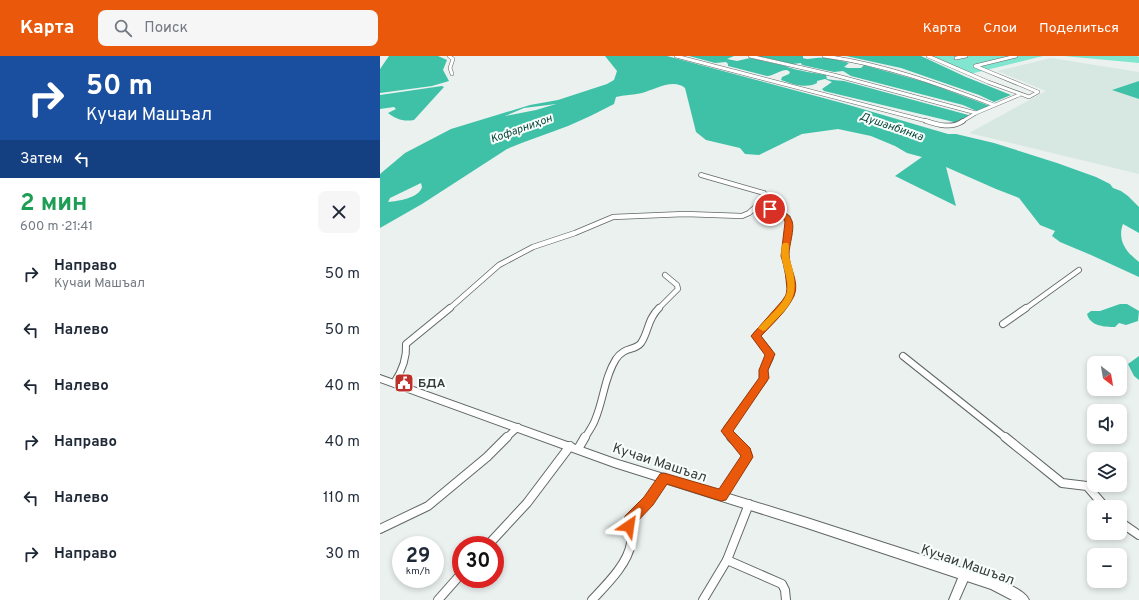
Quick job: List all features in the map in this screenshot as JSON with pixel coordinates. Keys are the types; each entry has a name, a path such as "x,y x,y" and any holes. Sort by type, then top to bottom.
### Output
{"main road":[{"name":"Кучаи Машъал","path":"380,378 574,447 614,463 749,504 993,584 1023,600"}],"street":[{"path":"449,56 454,59 450,68 452,74"},
{"path":"676,56 943,126 959,124 976,113 1019,95"},
{"path":"750,56 834,75 976,113"},
{"path":"824,56 848,59 898,71 994,105"},
{"path":"928,56 1019,95 1028,97 1038,93 975,66 1016,56"},
{"path":"956,58 966,56"},
{"path":"394,383 405,363 407,352 406,344 462,299 499,264 526,250 575,233 613,217 685,214 742,216 758,206 766,197 764,194 701,175"},
{"path":"721,496 747,457 746,451 727,433 727,429 764,378 764,370 770,357 768,351 756,336 786,303 791,289 789,269 785,256 788,218 781,213 758,206"},
{"path":"1003,324 1079,270"},
{"path":"496,536 527,503 595,421 606,379 616,359 622,351 638,346 642,341 649,321 656,311 678,289 677,285 665,275"},
{"path":"903,356 961,401 1056,480 1062,483 1087,486 1099,500"},
{"path":"380,529 428,506 518,428"},
{"path":"592,600 611,580 630,549 630,520 648,501 664,478"},
{"path":"704,600 727,560 749,504"},
{"path":"1127,527 1139,535"},
{"path":"727,560 782,584 785,590 786,600"},
{"path":"954,600 965,576"},
{"path":"438,600 452,584"}],"shaded area":[{"path":"933,56 1043,56 970,74"},
{"path":"1064,56 1137,56 1139,57 1139,63"},
{"path":"1051,58 1139,72 1139,174 969,133 1046,91 997,71"}],"water":[{"path":"389,56 438,56 447,60 443,70 449,81 432,86 380,93 380,69"},
{"path":"605,56 667,56 842,103 948,134 956,134 994,143 1096,177 1110,184 1113,188 1121,191 1139,207 1139,233 1123,224 1121,235 1127,250 1139,262 1139,277 1060,242 1052,236 1055,231 1040,225 1019,198 946,167 956,206 895,176 922,157 907,153 895,146 871,136 838,129 802,134 759,155 745,154 740,148 706,140 696,132 685,88 675,84 669,84 642,93 616,97 614,104 568,126 507,149 422,204 380,228 380,174 405,153 451,129 530,105 558,100 607,84 614,80 617,71","holes":["556,104 536,110 505,116 524,108","421,183 422,187 417,194 403,200 388,202 390,198"]},
{"path":"689,56 734,56 727,59 737,61 750,58 798,70 826,75 827,79 844,81 972,116 964,118 958,123 824,91 822,89 832,82 825,79 817,81 817,83 813,85 804,86 781,80 782,77 789,74 790,72 787,70 767,76 728,66 726,62 715,63"},
{"path":"757,56 803,56 803,58 807,59 828,58 849,63 844,67 848,68 861,68 864,65 928,83 990,106 979,112 963,105 851,76 843,71 834,72 802,65 801,63 793,64"},
{"path":"846,56 921,56 966,77 1011,95 994,102 979,95 901,68"},
{"path":"1139,81 1139,99 1112,90"},
{"path":"442,86 444,87 414,120 400,120 388,113 396,109 394,107 380,109 380,95"},
{"path":"1120,304 1127,304 1139,311 1138,321 1126,325 1119,323 1115,327 1106,327 1091,321 1087,314 1091,311 1100,311"},
{"path":"1139,356 1139,380 1134,376 1128,364"}],"slow traffic":[{"path":"763,328 789,299 791,289 789,269 785,256 785,245"}],"place":[{"name":"БДА","path":"404,383"}],"route":[{"path":"629,526 630,520 648,501 664,478 721,496 747,457 746,451 726,431 765,376 764,368 770,354 756,336 789,299 791,289 789,269 785,256 785,244 789,222 788,218 781,213 770,209"}],"water label":[{"name":"Душанбинка","path":"892,126"},
{"name":"Кофарниҳон","path":"521,128"}]}
